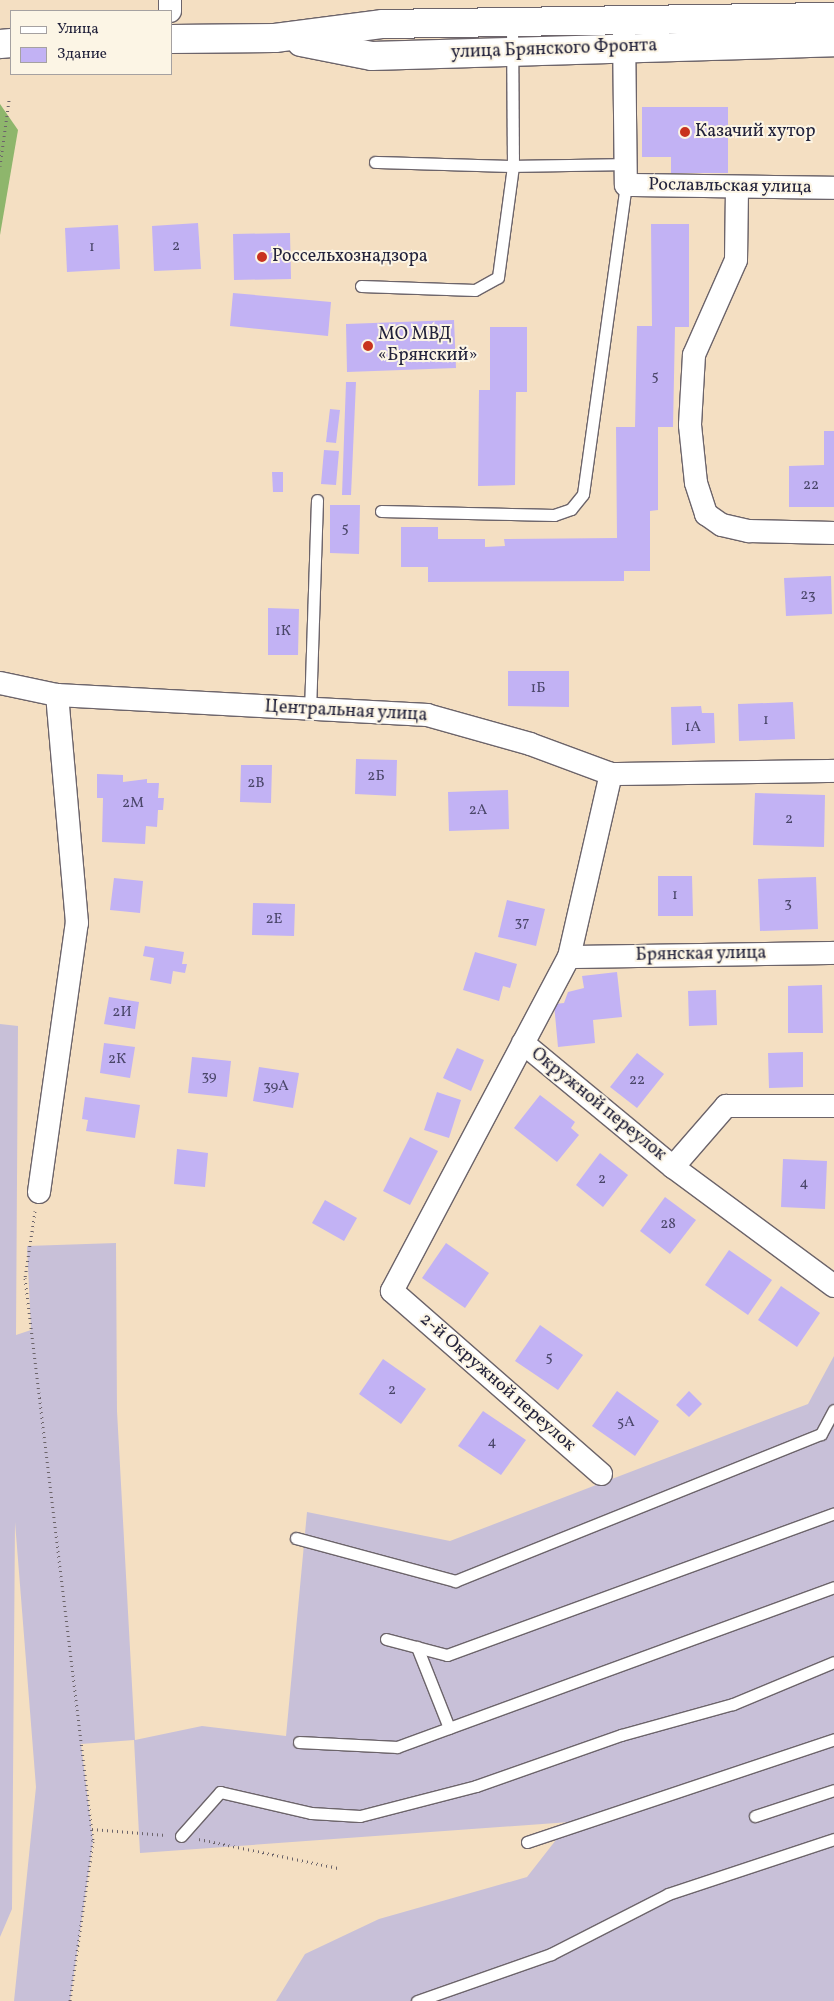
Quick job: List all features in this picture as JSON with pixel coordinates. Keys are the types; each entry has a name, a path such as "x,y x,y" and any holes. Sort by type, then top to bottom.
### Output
{"main road":[{"name":"улица Брянского Фронта","path":"172,39 275,38 383,24 834,17"},
{"name":"улица Брянского Фронта","path":"275,38 372,56 834,42"}],"street":[{"path":"623,20 626,175"},
{"name":"Рославльская улица","path":"626,175 737,189 834,188"},
{"path":"737,189 736,260 694,355 690,426 696,483 706,514 722,525 749,531 834,533"},
{"name":"Центральная улица","path":"0,683 58,694 440,718 530,744 611,774 834,771"},
{"path":"39,1192 77,923 58,694"},
{"path":"523,1043 569,957 611,774"},
{"name":"Брянская улица","path":"569,957 834,953"},
{"name":"Окружной переулок","path":"523,1043 673,1167 834,1286"},
{"name":"2-й Окружной переулок","path":"523,1043 392,1291 601,1474"},
{"path":"673,1167 726,1106 834,1106"}],"lane":[{"path":"361,286 475,290 498,277 513,166 512,22"},
{"path":"376,162 513,166 626,175 583,494 571,509 554,515 381,511"},
{"path":"310,710 318,500"},
{"path":"296,1538 456,1581 821,1434 834,1410"},
{"path":"386,1639 447,1655 834,1513"},
{"path":"299,1742 397,1747 834,1587"},
{"path":"416,1647 449,1728"},
{"path":"181,1836 220,1792 311,1813 360,1816 476,1786 620,1735 734,1704 834,1662"},
{"path":"527,1842 834,1739"},
{"path":"755,1816 834,1790"},
{"path":"417,2001 551,1954 668,1894 834,1839"}],"path":[{"path":"0,166 9,100"},
{"path":"0,141 4,139"},
{"path":"39,1192 27,1246 25,1278 93,1841 70,2001"},
{"path":"92,1830 181,1836 338,1868"}],"shaded area":[{"path":"0,1024 18,1026 16,1335 31,1330 27,1246 116,1243 117,1411 135,1740 202,1726 286,1736 307,1512 450,1541 808,1404 834,1356 834,2001 276,2001 305,1954 379,1919 527,1877 570,1822 140,1853 134,1740 81,1744 93,1841 70,2001 14,2001 36,1787 15,1522 12,1909 0,1937"}],"green space":[{"path":"0,104 18,130 0,235"}],"building":[{"name":"Казачий хутор","path":"642,107 728,107 728,173 671,173 671,157 642,157"},
{"path":"198,223 201,269 154,271 152,226"},
{"path":"651,224 689,224 689,327 675,327 673,427 658,427 658,510 650,511 650,571 624,571 624,581 428,582 428,567 401,567 401,527 438,527 438,539 485,539 485,547 505,546 504,539 617,538 616,427 635,427 637,326 652,326"},
{"path":"118,225 120,269 67,272 65,228"},
{"name":"Россельхознадзора","path":"290,233 291,279 234,280 233,234"},
{"path":"233,293 331,302 328,336 230,326"},
{"path":"454,320 456,368 347,372 346,324"},
{"path":"490,327 527,327 527,392 516,392 515,485 478,486 479,390 490,390"},
{"path":"346,382 356,382 351,495 342,495"},
{"path":"330,409 340,410 336,443 326,442"},
{"path":"824,431 834,431 834,507 789,507 789,466 824,465"},
{"path":"324,450 339,451 336,485 321,484"},
{"path":"272,472 283,472 283,492 273,492"},
{"path":"330,505 360,505 359,554 330,553"},
{"path":"831,576 832,614 786,616 784,578"},
{"path":"268,608 299,609 298,655 268,655"},
{"path":"508,671 569,671 569,707 508,706"},
{"path":"793,702 795,739 739,741 738,704"},
{"path":"701,706 702,713 714,713 715,743 672,745 671,707"},
{"path":"356,759 397,760 396,796 355,794"},
{"path":"241,765 272,765 271,803 240,802"},
{"path":"97,774 123,775 123,782 147,779 147,783 159,783 158,798 164,798 163,810 158,810 157,827 146,826 145,844 102,842 103,798 97,798"},
{"path":"508,790 509,829 449,831 448,792"},
{"path":"755,793 825,795 824,847 753,845"},
{"path":"658,876 692,876 693,916 658,916"},
{"path":"816,877 818,929 760,931 758,879"},
{"path":"114,878 143,881 140,913 110,910"},
{"path":"507,900 545,909 536,946 498,937"},
{"path":"253,903 295,904 294,936 252,935"},
{"path":"145,946 184,952 182,964 187,964 185,973 173,971 171,984 150,980 154,958 143,956"},
{"path":"475,952 517,964 510,988 503,986 499,1001 463,990"},
{"path":"617,972 622,1017 593,1020 595,1043 558,1047 554,1004 564,1003 568,992 584,988 582,976"},
{"path":"822,985 823,1033 788,1033 788,986"},
{"path":"716,990 717,1025 689,1026 688,991"},
{"path":"109,997 139,1002 135,1029 104,1024"},
{"path":"104,1043 135,1047 130,1078 100,1073"},
{"path":"457,1048 484,1060 471,1091 443,1078"},
{"path":"803,1052 803,1087 769,1088 768,1053"},
{"path":"637,1053 664,1074 637,1108 610,1087"},
{"path":"192,1057 231,1061 227,1097 188,1093"},
{"path":"259,1067 299,1073 293,1108 253,1101"},
{"path":"437,1092 461,1100 449,1138 424,1130"},
{"path":"540,1095 575,1122 571,1128 579,1135 557,1162 514,1128"},
{"path":"85,1097 140,1105 135,1138 86,1131 88,1120 82,1119"},
{"path":"410,1137 438,1151 410,1205 383,1191"},
{"path":"177,1149 208,1153 205,1187 174,1184"},
{"path":"600,1153 628,1175 603,1207 576,1185"},
{"path":"783,1159 827,1161 825,1209 781,1207"},
{"path":"665,1197 696,1220 670,1254 640,1231"},
{"path":"325,1200 357,1218 344,1241 312,1223"},
{"path":"446,1243 489,1273 465,1308 422,1278"},
{"path":"729,1250 772,1280 748,1315 705,1285"},
{"path":"781,1286 820,1313 797,1347 758,1320"},
{"path":"540,1325 583,1355 558,1390 515,1361"},
{"path":"383,1359 426,1389 401,1424 359,1394"},
{"path":"617,1391 659,1421 635,1456 592,1426"},
{"path":"689,1391 702,1404 689,1417 676,1405"},
{"path":"483,1411 526,1440 501,1475 458,1446"}],"place":[{"name":"Казачий хутор","path":"685,132"},
{"name":"Россельхознадзора","path":"262,257"},
{"name":"МО МВД «Брянский»","path":"368,346"}]}
